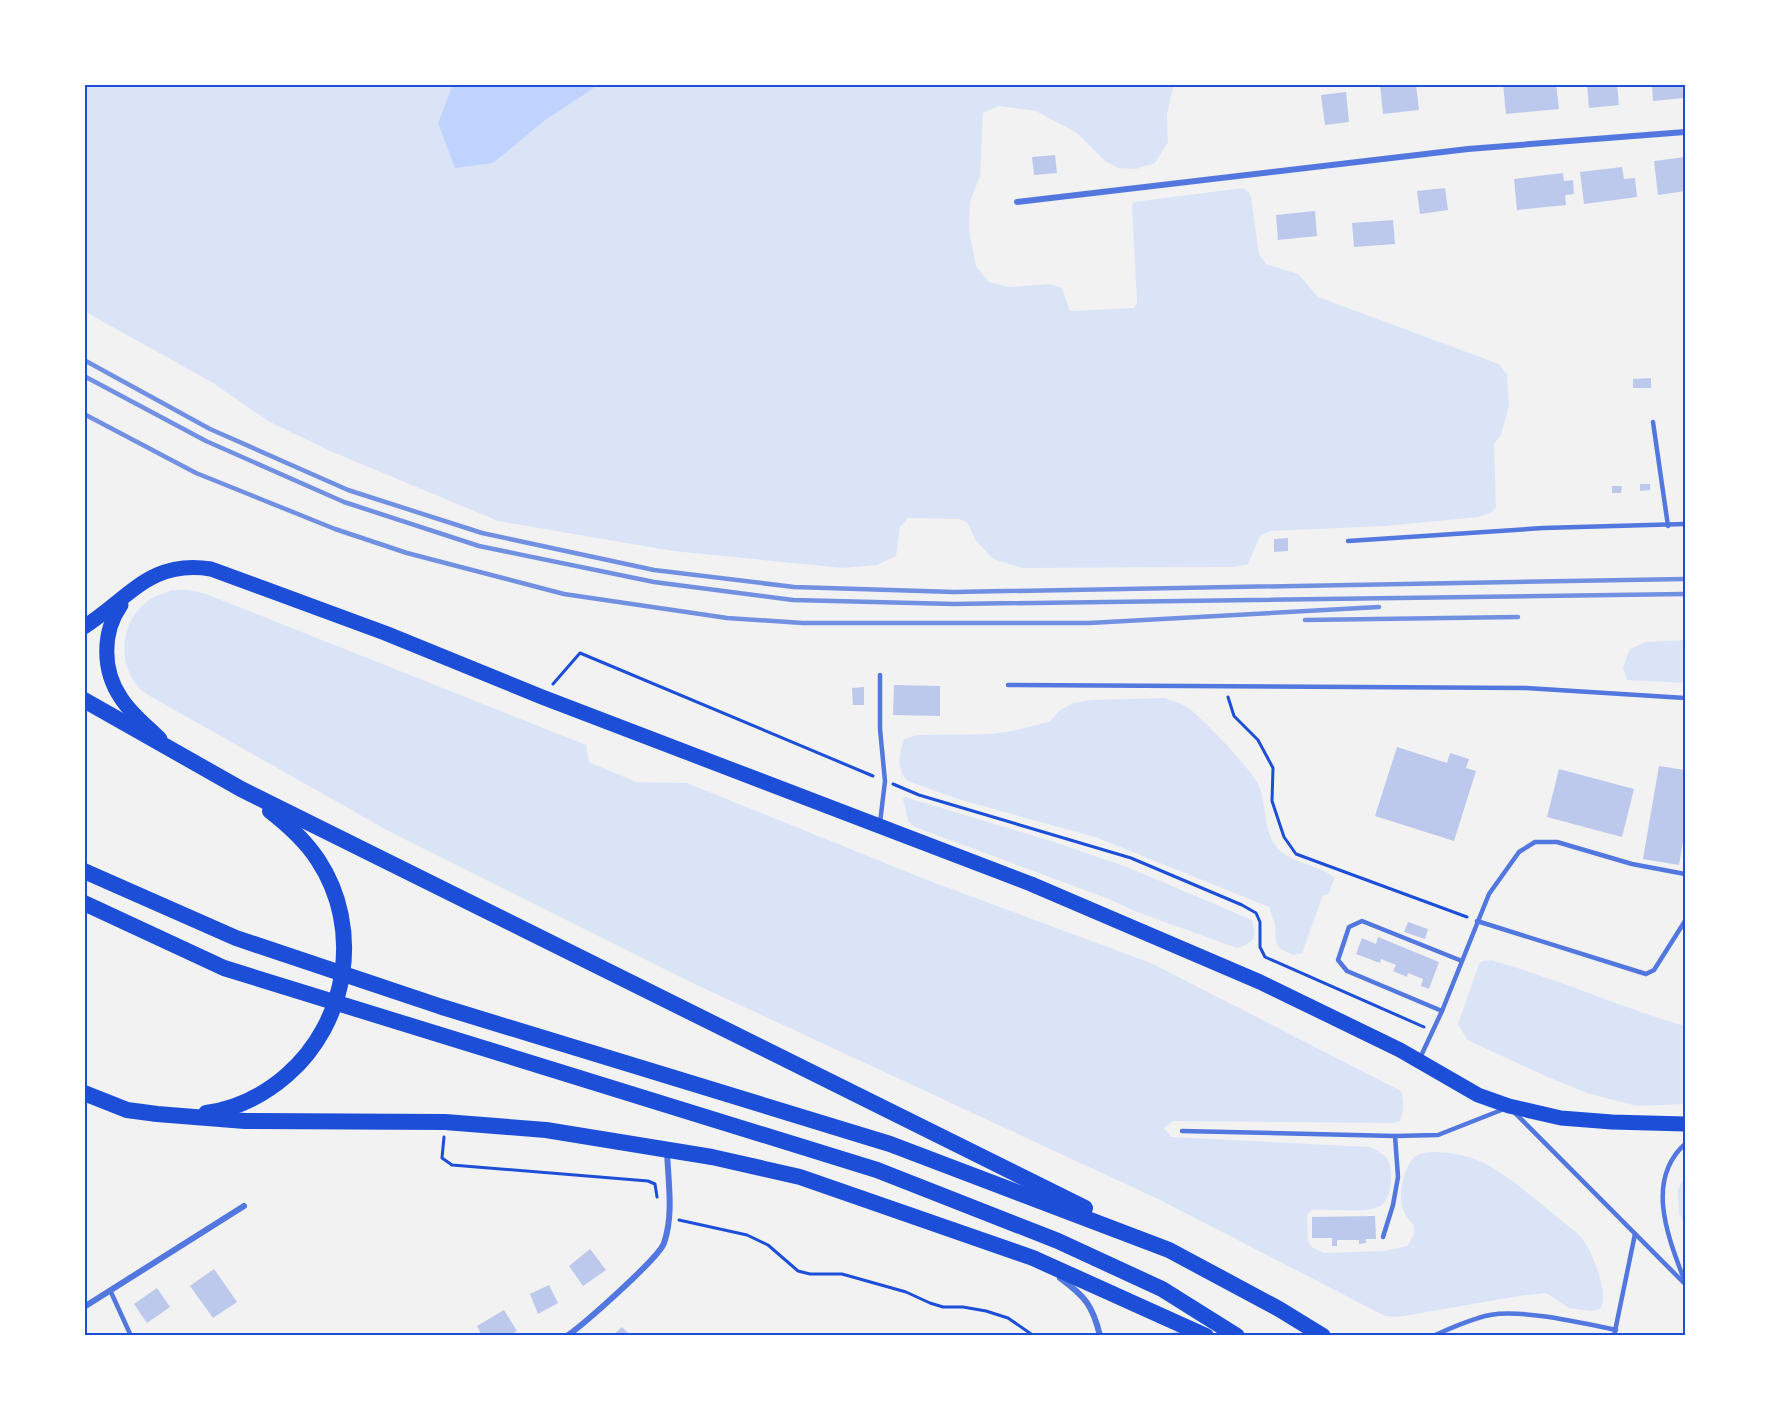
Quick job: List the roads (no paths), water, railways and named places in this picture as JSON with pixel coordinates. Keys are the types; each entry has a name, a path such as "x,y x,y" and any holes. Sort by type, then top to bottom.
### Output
{"highway":[{"path":"84,700 241,789 1169,1250 1279,1309 1323,1336"},
{"path":"157,1114 216,1111 256,1097 278,1083 298,1066 314,1046 328,1023 338,997 344,969 344,941 340,912 332,885 318,860 301,837 241,789"},
{"path":"84,871 236,938 442,1007 890,1144 1169,1250"},
{"path":"84,903 224,968 877,1170 1058,1241 1162,1289 1237,1336"},
{"path":"84,1093 127,1110 157,1114 245,1121 445,1122 546,1130 712,1157 800,1177 1034,1258 1204,1335"}],"main road":[{"path":"84,627 127,597 147,579 159,573 184,567 211,569 385,633 542,697 1031,884 1249,977 1400,1050 1478,1095 1509,1106 1561,1118 1685,1124"},
{"path":"127,597 119,608 109,633 107,659 109,672 120,697 128,708 171,749"}],"street":[{"path":"1017,202 1468,149 1685,132"},
{"path":"567,1336 643,1269 663,1245 669,1217 667,1150"},
{"path":"84,1307 244,1206"},
{"path":"1034,1258 1088,1301 1100,1336"},
{"path":"1168,1336 1204,1335"}],"lane":[{"path":"1653,422 1668,526"},
{"path":"1347,541 1543,528 1685,524"},
{"path":"879,826 885,781 880,729 880,675"},
{"path":"1008,685 1526,688 1685,698"},
{"path":"1418,1061 1442,1011 1489,894 1519,852 1535,842 1557,842 1632,864 1685,874"},
{"path":"1442,1011 1347,971 1338,960 1349,927 1362,921 1462,961"},
{"path":"1477,921 1646,974 1654,970 1685,921"},
{"path":"1182,1131 1438,1135 1509,1106 1685,1283"},
{"path":"1383,1237 1393,1205 1398,1177 1395,1136"},
{"path":"1685,1144 1676,1152 1665,1173 1662,1192 1664,1218 1685,1283"},
{"path":"1433,1336 1459,1324 1491,1315 1550,1318 1615,1333 1635,1234"},
{"path":"110,1290 130,1336"}],"water":[{"path":"453,84 600,84 544,121 493,163 455,168 438,123"}],"railway":[{"path":"84,360 210,429 348,490 482,533 654,570 794,587 954,592 1685,579"},
{"path":"84,376 206,441 344,502 479,546 654,582 793,600 954,604 1685,594"},
{"path":"84,414 196,473 335,529 407,553 564,594 727,618 803,623 1089,623 1379,607"},
{"path":"1305,620 1518,617"}]}
